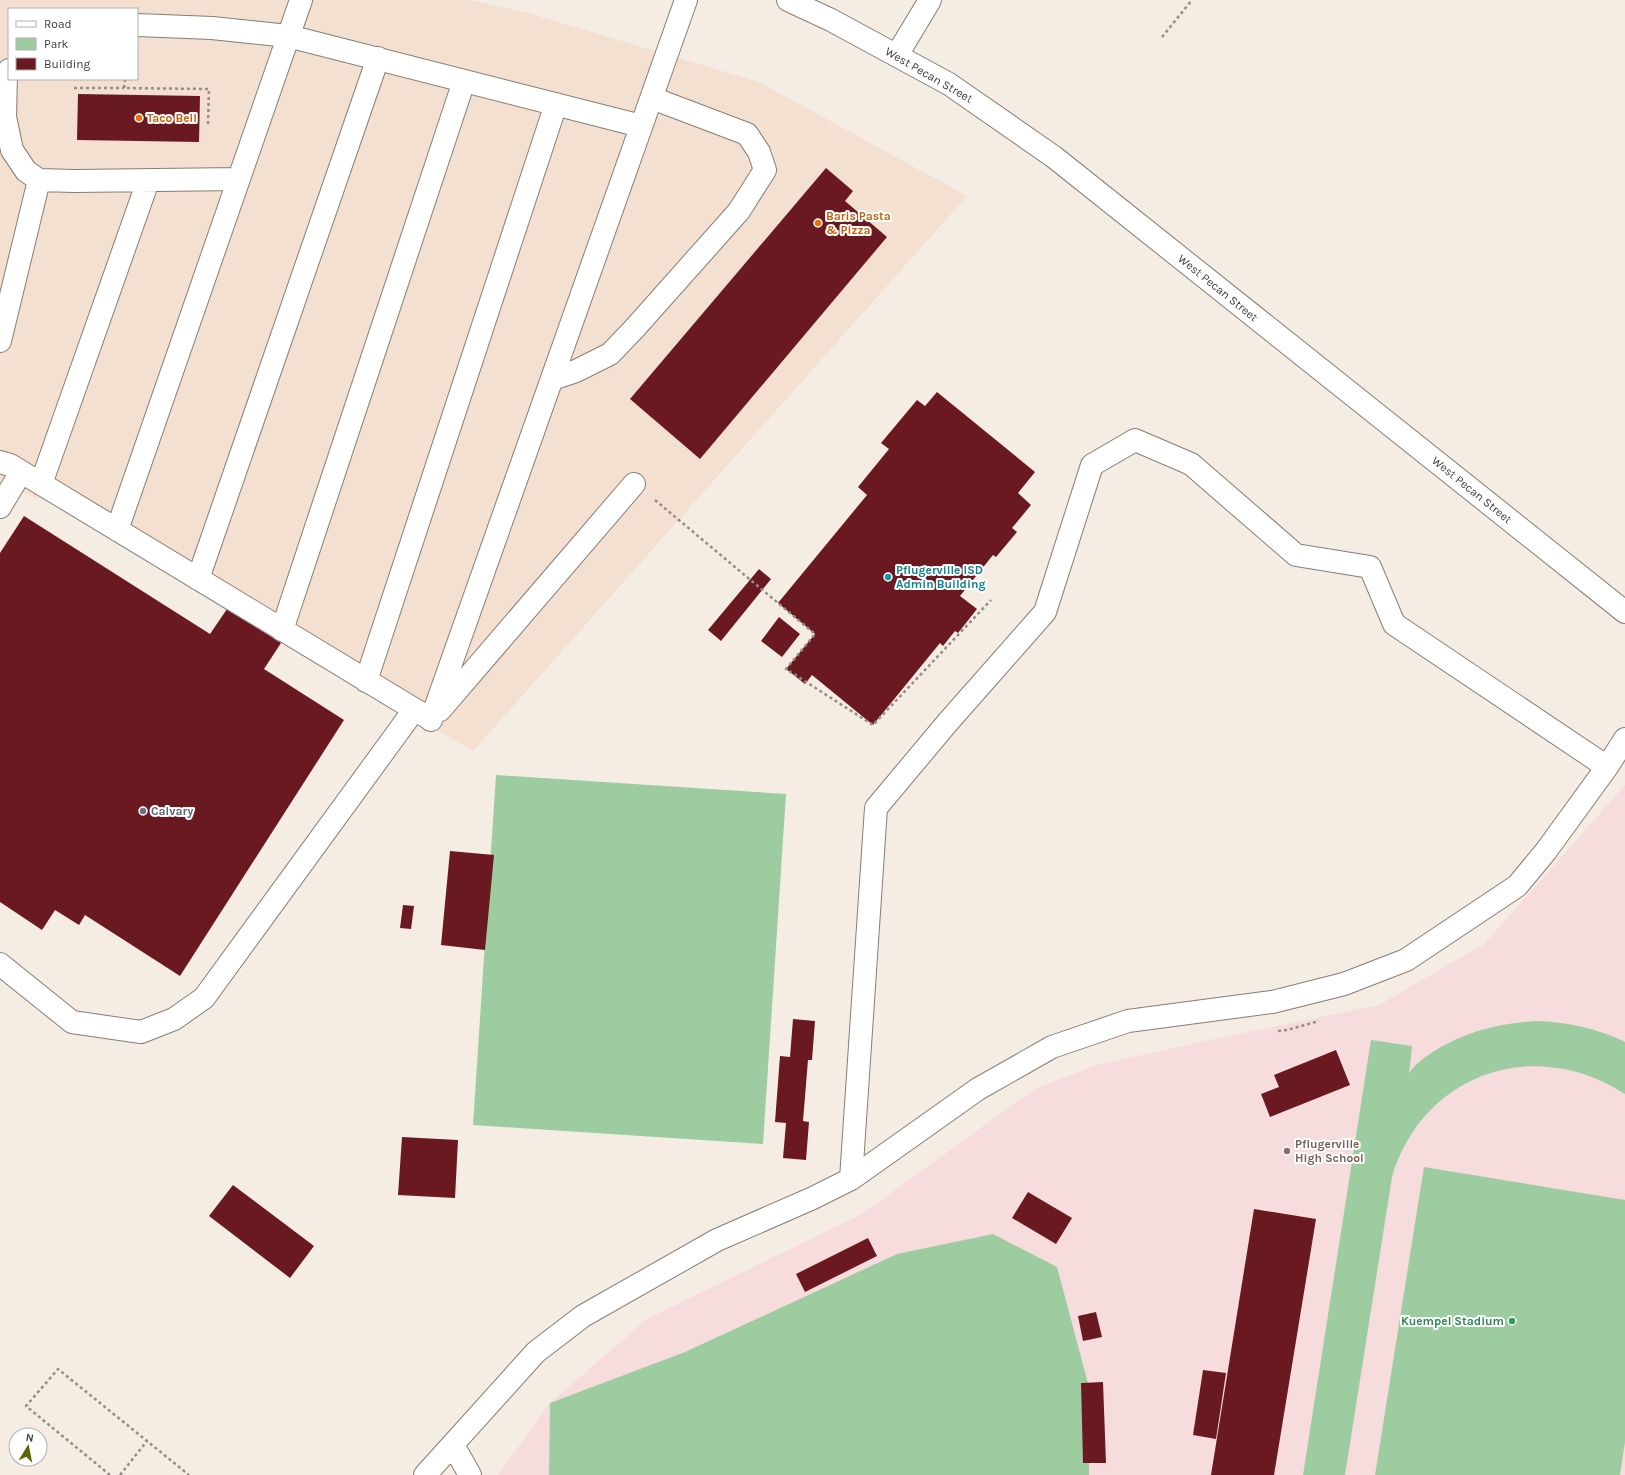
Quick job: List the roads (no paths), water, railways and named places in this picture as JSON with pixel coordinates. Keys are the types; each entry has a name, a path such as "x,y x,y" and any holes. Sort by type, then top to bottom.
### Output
{"main road":[{"path":"117,530 301,0"},
{"path":"423,715 552,379 686,0"},
{"name":"West Pecan Street","path":"788,0 831,20 949,84 1054,157 1625,612"},
{"path":"897,55 930,0"},
{"path":"138,25 212,28 288,36 642,126"},
{"path":"198,579 378,58"},
{"path":"8,72 6,76 5,118 12,150 26,171 39,180 239,180"},
{"path":"282,630 464,81"},
{"path":"552,379 576,371 610,354 738,212 765,170 759,152 747,134 652,98"},
{"path":"366,681 556,104"},
{"path":"0,341 39,180"},
{"path":"41,484 148,180"},
{"path":"851,1179 876,808 948,722 1045,612 1092,465 1135,440 1191,464 1296,555 1370,567 1394,624 1607,767"},
{"path":"0,462 10,465 22,472 423,715"},
{"path":"0,507 22,472"},
{"path":"0,964 72,1022 140,1032 174,1018 204,998 423,715 634,484"},
{"path":"425,1475 536,1352 583,1316 717,1240 851,1179 978,1089 1052,1047 1128,1021 1285,999 1344,984 1406,960 1517,886 1546,851 1607,767 1625,739"},
{"path":"453,1445 470,1475"}],"place":[{"name":"Taco Bell","path":"139,118"},
{"name":"Baris Pasta & Pizza","path":"818,223"},
{"name":"Pflugerville ISD Admin Building","path":"888,577"},
{"name":"Calvary","path":"143,811"},
{"name":"Pflugerville High School","path":"1287,1151"},
{"name":"Kuempel Stadium","path":"1512,1321"}]}
